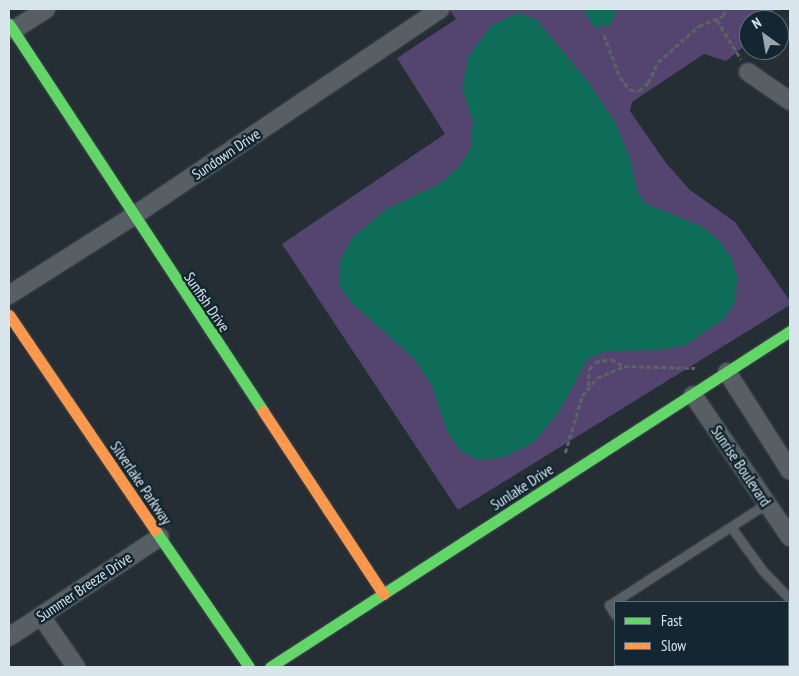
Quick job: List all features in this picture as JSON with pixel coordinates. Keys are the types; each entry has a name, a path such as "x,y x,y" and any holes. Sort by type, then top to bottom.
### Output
{"street":[{"path":"11,27 46,9"},
{"name":"Sundown Drive","path":"9,295 132,217 440,9"},
{"name":"Sunfish Drive","path":"11,27 132,217 383,594"},
{"path":"748,72 790,101"},
{"name":"Silverlake Parkway","path":"9,315 249,667"},
{"name":"Sunlake Drive","path":"270,667 693,395 790,330"},
{"path":"727,372 790,471"},
{"name":"Sunrise Boulevard","path":"693,395 790,537"},
{"name":"Summer Breeze Drive","path":"9,637 160,537"},
{"path":"41,616 76,667"}],"lane":[{"path":"615,601 766,504"},
{"path":"731,527 763,571 790,599"},
{"path":"614,602 609,605 614,612"}],"path":[{"path":"604,34 620,77 630,90 639,92 648,82 658,62 699,26 717,20 726,9"},
{"path":"717,20 748,72"},
{"path":"564,456 576,413 588,386 589,368 595,362 611,359 624,366"},
{"path":"588,386 607,371 624,366 702,367"}],"shaded area":[{"path":"449,9 776,9 739,10 739,50 726,61 704,54 632,102 630,111 666,163 690,190 735,222 790,301 790,305 458,510 282,244 445,134 397,58 456,19"},
{"path":"582,9 613,9 617,15 612,19 609,27 603,24 596,29"},
{"path":"518,13 536,19 589,83 615,122 630,158 637,191 645,203 703,227 719,241 731,257 737,276 736,300 724,319 686,345 660,350 605,351 587,360 558,413 534,442 505,457 478,460 461,451 448,433 431,384 413,358 351,302 339,285 339,262 353,237 385,210 441,183 458,168 471,148 473,121 462,87 469,55 492,25"}],"traffic: fast":[{"path":"9,24 263,411"},
{"path":"270,667 790,331"},
{"path":"155,530 249,667"}],"traffic: slow":[{"path":"9,315 155,530"},
{"path":"263,411 383,594"}]}
